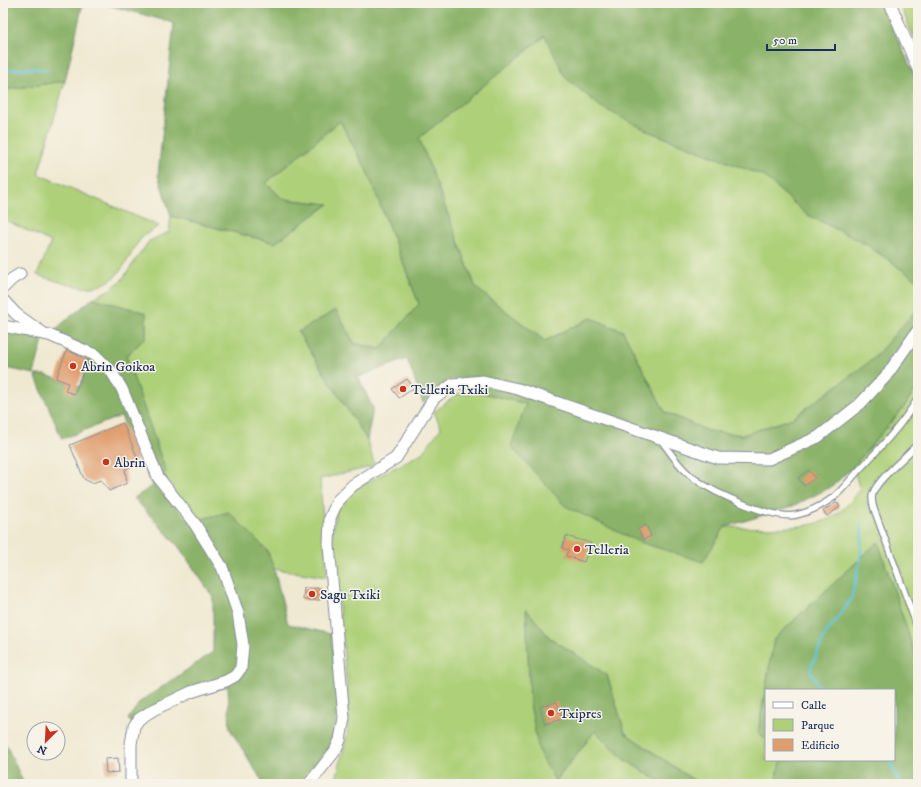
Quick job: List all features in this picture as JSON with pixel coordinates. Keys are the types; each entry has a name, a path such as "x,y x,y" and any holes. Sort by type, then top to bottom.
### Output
{"street":[{"path":"890,3 918,69"},
{"path":"3,288 12,279 20,274"},
{"path":"3,300 16,314 43,333 95,355 110,371 122,389 158,477 195,524 222,566 238,613 244,645 241,668 235,676 226,682 191,692 153,710 139,719 134,726 131,744 131,784"},
{"path":"3,326 43,333"},
{"path":"309,784 335,751 340,740 344,718 329,545 330,518 338,500 352,485 396,458 434,398 453,384 483,381 518,389 718,458 769,459 818,438 860,404 886,375 918,330"}],"lane":[{"path":"657,436 680,465 694,479 741,504 769,512 794,516 812,510 834,496 889,438 909,414 918,398"},
{"path":"918,443 877,485 872,496 874,509 918,629"}],"green space":[{"path":"3,3 83,3 65,81 3,90"},
{"path":"101,3 881,3 918,83 918,281 866,244 806,214 764,176 650,132 601,107 566,78 545,36 419,138 476,288 545,341 591,318 623,331 665,412 708,431 743,435 793,418 872,360 918,308 918,385 904,407 853,467 831,487 793,506 725,527 703,562 639,542 565,506 511,446 526,404 483,393 476,377 450,380 423,403 407,359 358,377 373,408 367,440 298,332 336,310 354,343 380,349 419,304 367,171 340,121 266,183 283,199 329,204 275,243 171,216 158,175 174,23"},
{"path":"899,3 918,3 918,46"},
{"path":"545,35 566,78 650,132 764,176 806,214 866,244 918,281 918,308 872,360 793,418 743,435 708,431 665,412 623,331 591,318 545,341 476,288 419,138"},
{"path":"65,81 38,174 159,226 147,233 141,239 116,276 106,283 96,286 74,286 37,275 51,242 3,219 3,90"},
{"path":"340,121 367,171 419,304 380,349 298,332 367,440 375,466 320,479 327,577 274,569 267,550 189,522 153,486 166,472 126,356 146,337 146,313 93,298 109,290 121,281 149,241 169,232 171,216 275,243 328,204 283,199 266,183"},
{"path":"93,298 146,313 146,337 126,356 166,472 154,486 189,522 229,512 267,550 274,569 288,624 331,634 338,705 333,745 297,784 264,784 230,729 228,686 194,696 156,713 136,728 128,719 140,702 213,652 213,597 179,547 134,498 153,486 121,416 62,439 35,375 46,375 80,387 91,350 52,332"},
{"path":"3,329 43,339 34,374 6,368 3,364"},
{"path":"918,385 918,663 878,542 774,639 758,732 765,738 765,761 782,761 774,784 699,784 625,733 607,675 549,637 526,609 556,781 595,731 624,759 663,784 335,784 347,734 348,697 332,535 336,512 353,490 422,453 441,428 434,412 457,394 483,393 526,404 703,561 725,527 776,528 803,526 826,520 836,515 860,490 853,467 904,407"},
{"path":"878,542 918,663 918,784 774,784 782,761 895,761 895,689 765,689 774,639"},
{"path":"526,609 549,637 607,675 625,733 699,784 663,784 624,759 595,731 555,781 539,752 530,704"},
{"path":"765,691 765,738 758,732"},
{"path":"3,738 23,782 21,784 3,784"}],"building":[{"name":"Abrin Goikoa","path":"67,350 88,360 74,394 65,391 68,383 56,378"},
{"name":"Telleria Txiki","path":"407,379 414,388 399,398 392,389"},
{"name":"Abrin","path":"123,423 137,457 133,466 125,469 127,483 109,491 101,480 92,483 84,479 70,445"},
{"path":"809,470 815,478 804,486 798,478"},
{"path":"837,502 840,507 827,516 823,511"},
{"path":"646,525 651,536 643,540 638,529"},
{"name":"Telleria","path":"566,536 591,543 584,562 566,556 568,550 562,548"},
{"name":"Sagu Txiki","path":"304,588 320,588 320,600 303,600"},
{"name":"Txipres","path":"557,702 562,719 545,724 540,707"},
{"path":"118,758 119,772 106,773 105,759"}],"waterway":[{"path":"3,70 31,68 48,70"},
{"path":"820,689 810,670 825,635 851,600 861,556 862,522"},
{"path":"889,761 900,784"}],"place":[{"name":"Abrin Goikoa","path":"73,366"},
{"name":"Telleria Txiki","path":"403,389"},
{"name":"Abrin","path":"106,462"},
{"name":"Telleria","path":"577,549"},
{"name":"Sagu Txiki","path":"312,594"},
{"name":"Txipres","path":"551,713"}]}
